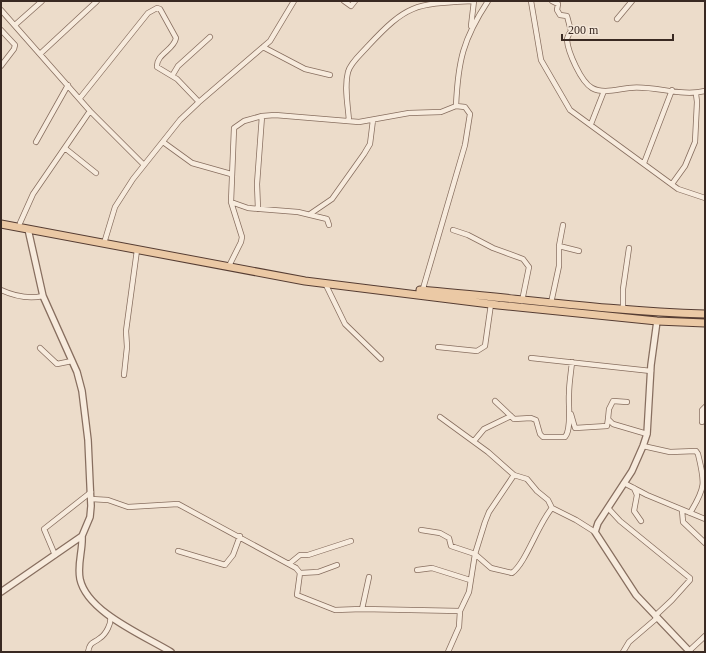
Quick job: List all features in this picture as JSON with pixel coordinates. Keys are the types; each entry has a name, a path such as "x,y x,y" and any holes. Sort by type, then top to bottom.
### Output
{"main road":[{"path":"1,219 188,258 325,284 422,292 451,292 522,301 623,310 705,314"},
{"path":"1,224 137,250 330,280 422,292 491,304 658,321 705,323"}],"street":[{"path":"15,25 42,1"},
{"path":"40,54 97,1"},
{"path":"105,240 119,199 144,164 164,142 180,120 274,36 294,1"},
{"path":"344,1 351,6 355,1"},
{"path":"349,121 346,83 348,70 389,23 402,14 430,3 473,1 471,28"},
{"path":"456,106 460,60 471,28 488,1"},
{"path":"531,1 539,52 545,68 570,110 644,163 656,175 678,189 705,198"},
{"path":"552,1 558,4 557,10 560,15 567,16 571,32 567,38 568,44 583,80 593,89 604,91 643,87 696,94 705,91"},
{"path":"617,19 632,1"},
{"path":"80,98 148,13 154,8 160,9 176,38 174,43 158,60 158,67 172,76 199,102"},
{"path":"1,10 90,111 144,164"},
{"path":"1,30 15,45 14,50 1,66"},
{"path":"172,76 178,66 210,37"},
{"path":"263,47 305,69 330,75"},
{"path":"36,142 68,85"},
{"path":"644,163 672,90"},
{"path":"591,124 604,91"},
{"path":"672,184 685,166 695,142 696,94"},
{"path":"230,264 242,237 231,202 234,128 244,121 262,116 275,115 349,121 373,120 409,113 441,112 456,106 465,107 470,114 465,145 422,292"},
{"path":"20,223 33,194 66,149 90,111"},
{"path":"258,209 257,184 262,116"},
{"path":"310,214 332,199 364,154 370,144 373,120"},
{"path":"164,142 192,163 232,174"},
{"path":"66,149 96,173"},
{"path":"231,202 248,208 310,214 327,219 329,226"},
{"path":"551,303 559,266 559,246 563,225"},
{"path":"28,229 44,296 72,361 82,391 91,492 90,517 82,536 83,544 79,568 83,589 88,597 118,622 171,652"},
{"path":"453,230 468,235 489,247 523,259 528,263 529,267 522,301"},
{"path":"559,246 579,251"},
{"path":"623,310 623,289 629,248"},
{"path":"124,375 127,347 126,331 137,250"},
{"path":"325,284 345,324 381,358"},
{"path":"1,290 22,297 35,298 44,296"},
{"path":"438,347 478,351 482,350 485,346 491,304"},
{"path":"595,532 598,523 624,483 643,446 647,434 651,371 658,321"},
{"path":"40,348 57,364 72,361"},
{"path":"531,358 651,371"},
{"path":"495,401 514,419 534,418 538,422 540,434 543,437 565,437 568,432 570,411 569,395 572,362"},
{"path":"570,411 575,428 607,426 609,409 613,401 627,402"},
{"path":"702,422 702,410 705,407"},
{"path":"474,441 484,429 511,416"},
{"path":"440,417 474,441 514,475 527,479 537,492 548,500 552,508 576,520 595,532 636,595 690,651 705,636"},
{"path":"608,419 613,424 647,434"},
{"path":"643,446 670,452 696,451 698,454 704,483 700,496 690,513"},
{"path":"448,652 459,627 460,612 469,592 475,554 489,512 514,475"},
{"path":"624,483 705,519"},
{"path":"634,488 637,495 634,511 641,521"},
{"path":"54,555 44,529 91,492"},
{"path":"91,499 108,500 128,507 166,503 178,504 219,527 240,536 268,554 299,570 300,573"},
{"path":"421,530 440,533 448,538 451,546 475,554 491,568 508,573 514,571 545,516 552,508"},
{"path":"608,508 620,521 690,578 690,580 656,617 629,642 624,652"},
{"path":"682,510 683,522 705,543"},
{"path":"1,592 82,536"},
{"path":"178,551 225,565 233,555 240,536"},
{"path":"74,541 83,544"},
{"path":"289,564 300,555 308,555 351,541"},
{"path":"300,573 318,572 337,565"},
{"path":"417,570 432,568 470,580"},
{"path":"300,573 296,591 297,595 335,610 362,609 460,612"},
{"path":"362,609 369,578"},
{"path":"88,652 90,644 94,640 100,638 109,627 111,618 110,614"}]}
